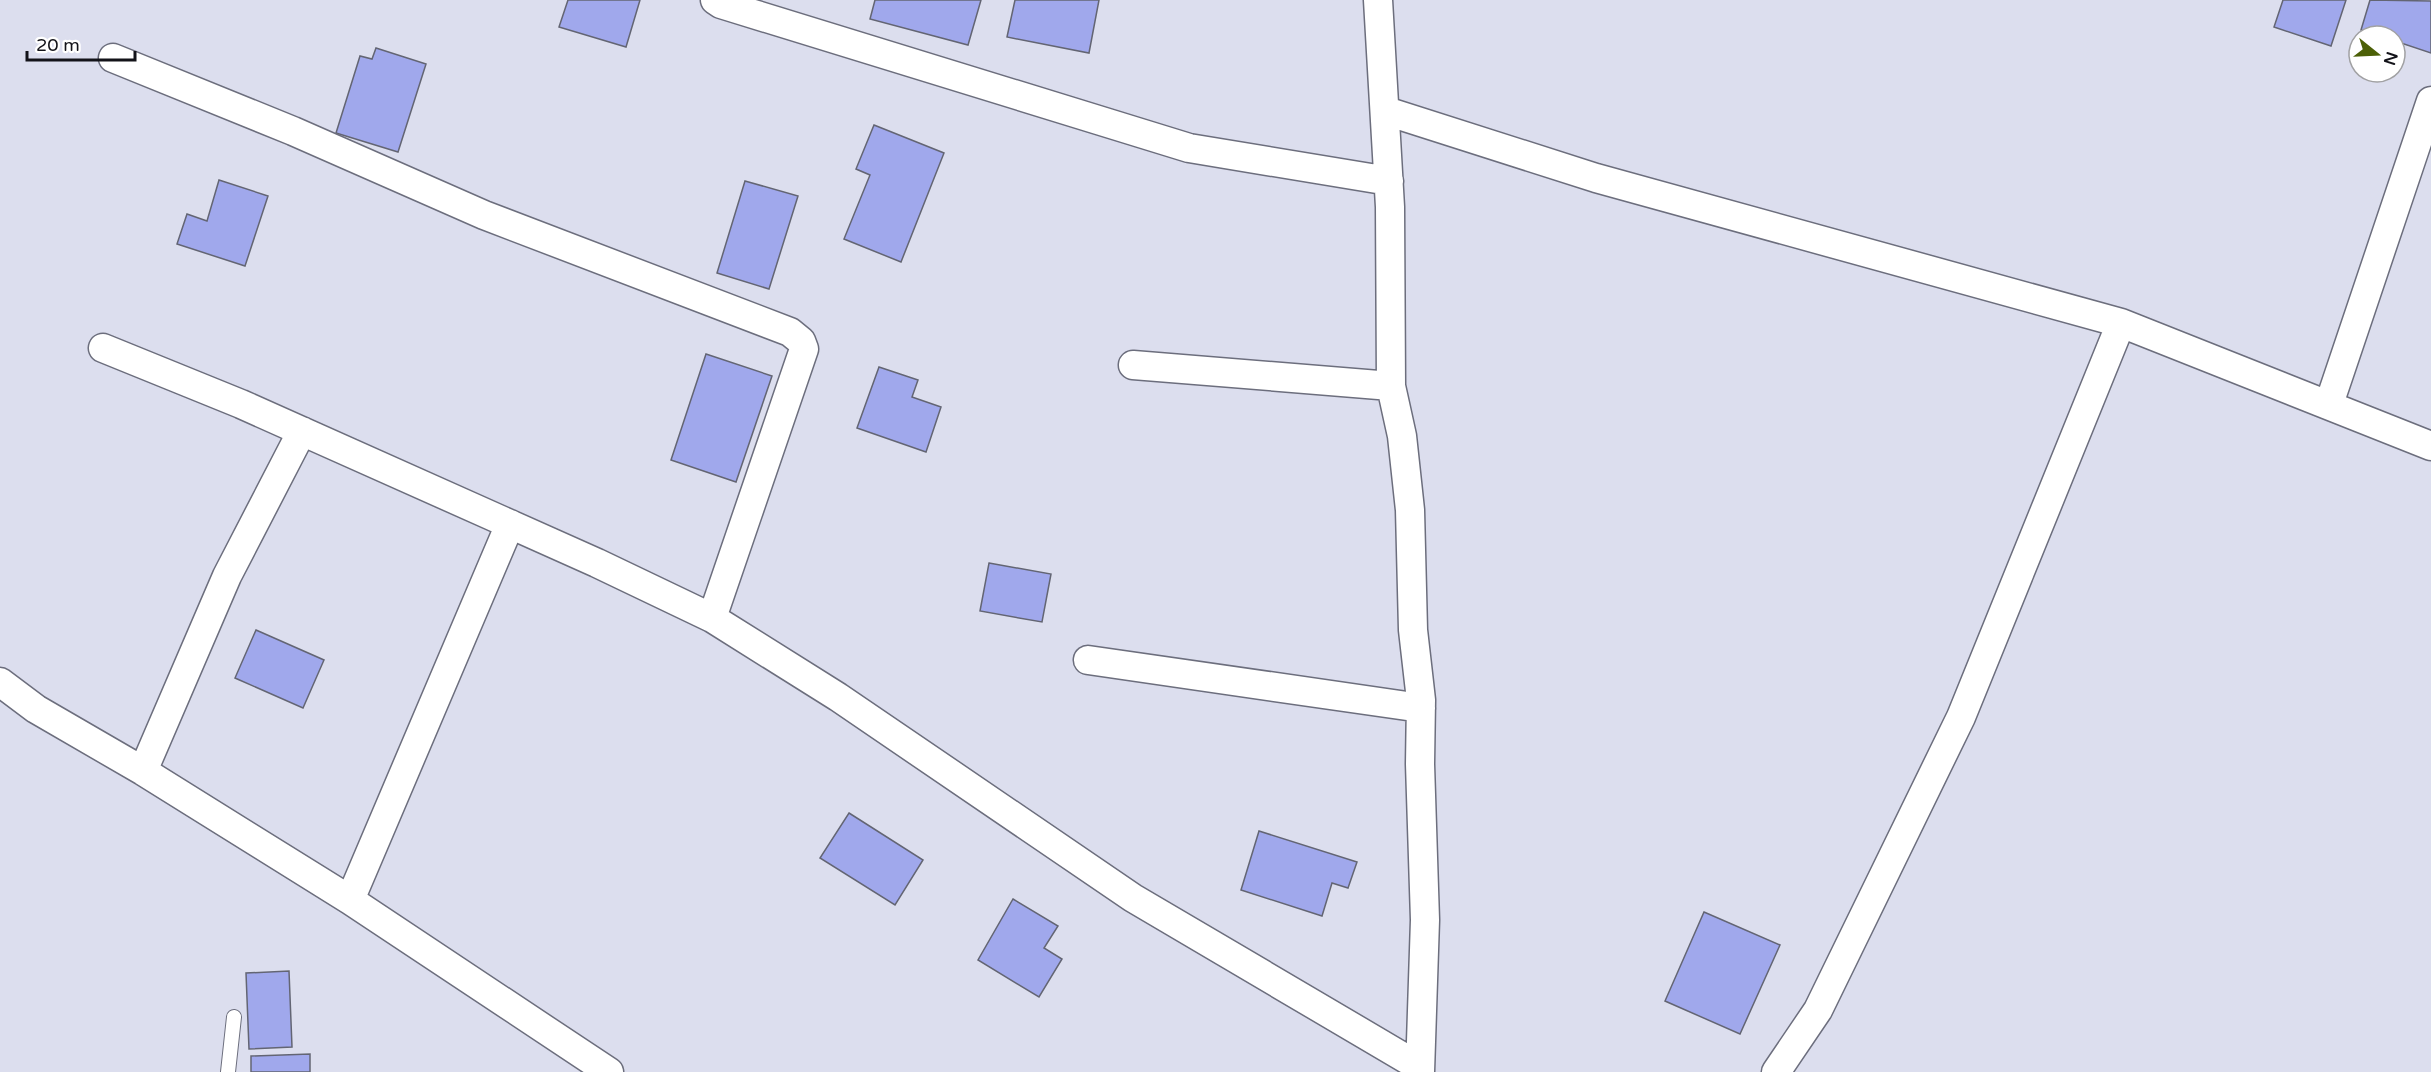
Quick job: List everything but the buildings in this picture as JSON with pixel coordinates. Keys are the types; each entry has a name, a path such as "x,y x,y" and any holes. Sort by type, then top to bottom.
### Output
{"street":[{"path":"715,0 732,8 1189,148 1389,181"},
{"path":"103,348 302,431 712,618 838,697 1133,898 1420,1070 1425,920 1421,708 1413,630 1410,510 1402,435 1391,386 1392,295 1389,181 1378,0"},
{"path":"113,58 293,131 484,215 789,332 801,341 804,349 712,618"},
{"path":"2329,404 2431,101"},
{"path":"1386,111 1596,178 2121,323 2431,446"},
{"path":"1776,1072 1818,1010 1961,717 2121,323"},
{"path":"1133,365 1391,386"},
{"path":"143,771 226,576 302,431"},
{"path":"350,900 510,524"},
{"path":"1089,660 1421,708"},
{"path":"0,682 36,709 143,771 350,900 609,1072"}],"lane":[{"path":"228,1072 234,1017"}]}
